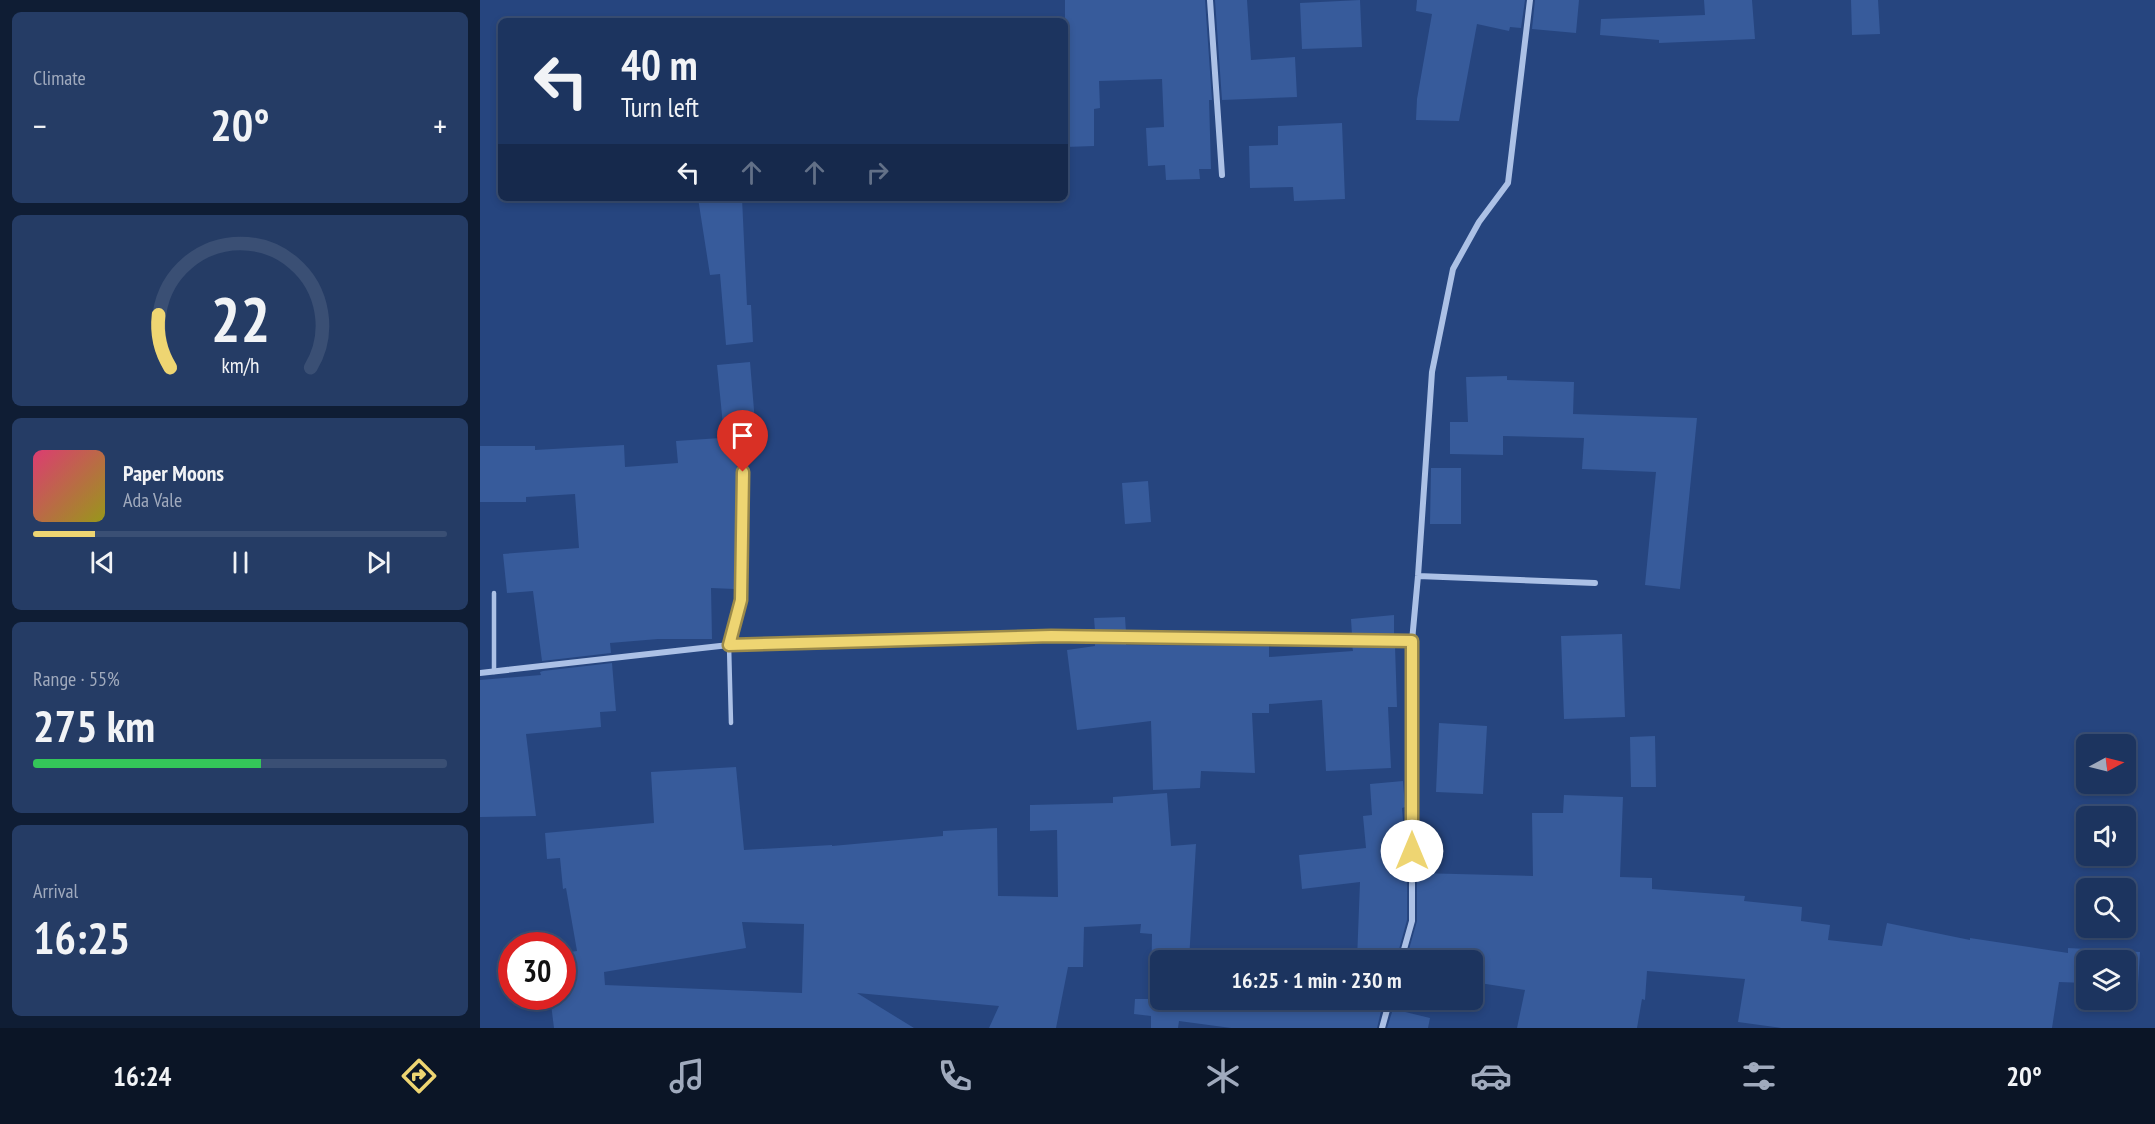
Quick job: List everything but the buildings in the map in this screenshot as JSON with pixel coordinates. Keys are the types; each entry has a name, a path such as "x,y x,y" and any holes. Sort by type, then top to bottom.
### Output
{"street":[{"path":"1210,0 1222,175"},
{"path":"1404,950 1412,921 1412,641 1432,372 1453,269 1479,222 1508,183 1530,0"},
{"path":"1418,576 1595,583"},
{"path":"480,673 729,645 1051,636 1412,641"},
{"path":"1382,1028 1387,1010"}],"lane":[{"path":"731,723 729,645 741,600 744,451"},
{"path":"494,593 494,672"}],"route":[{"path":"743,472 741,600 729,645 1051,636 1412,641 1412,851"}]}
